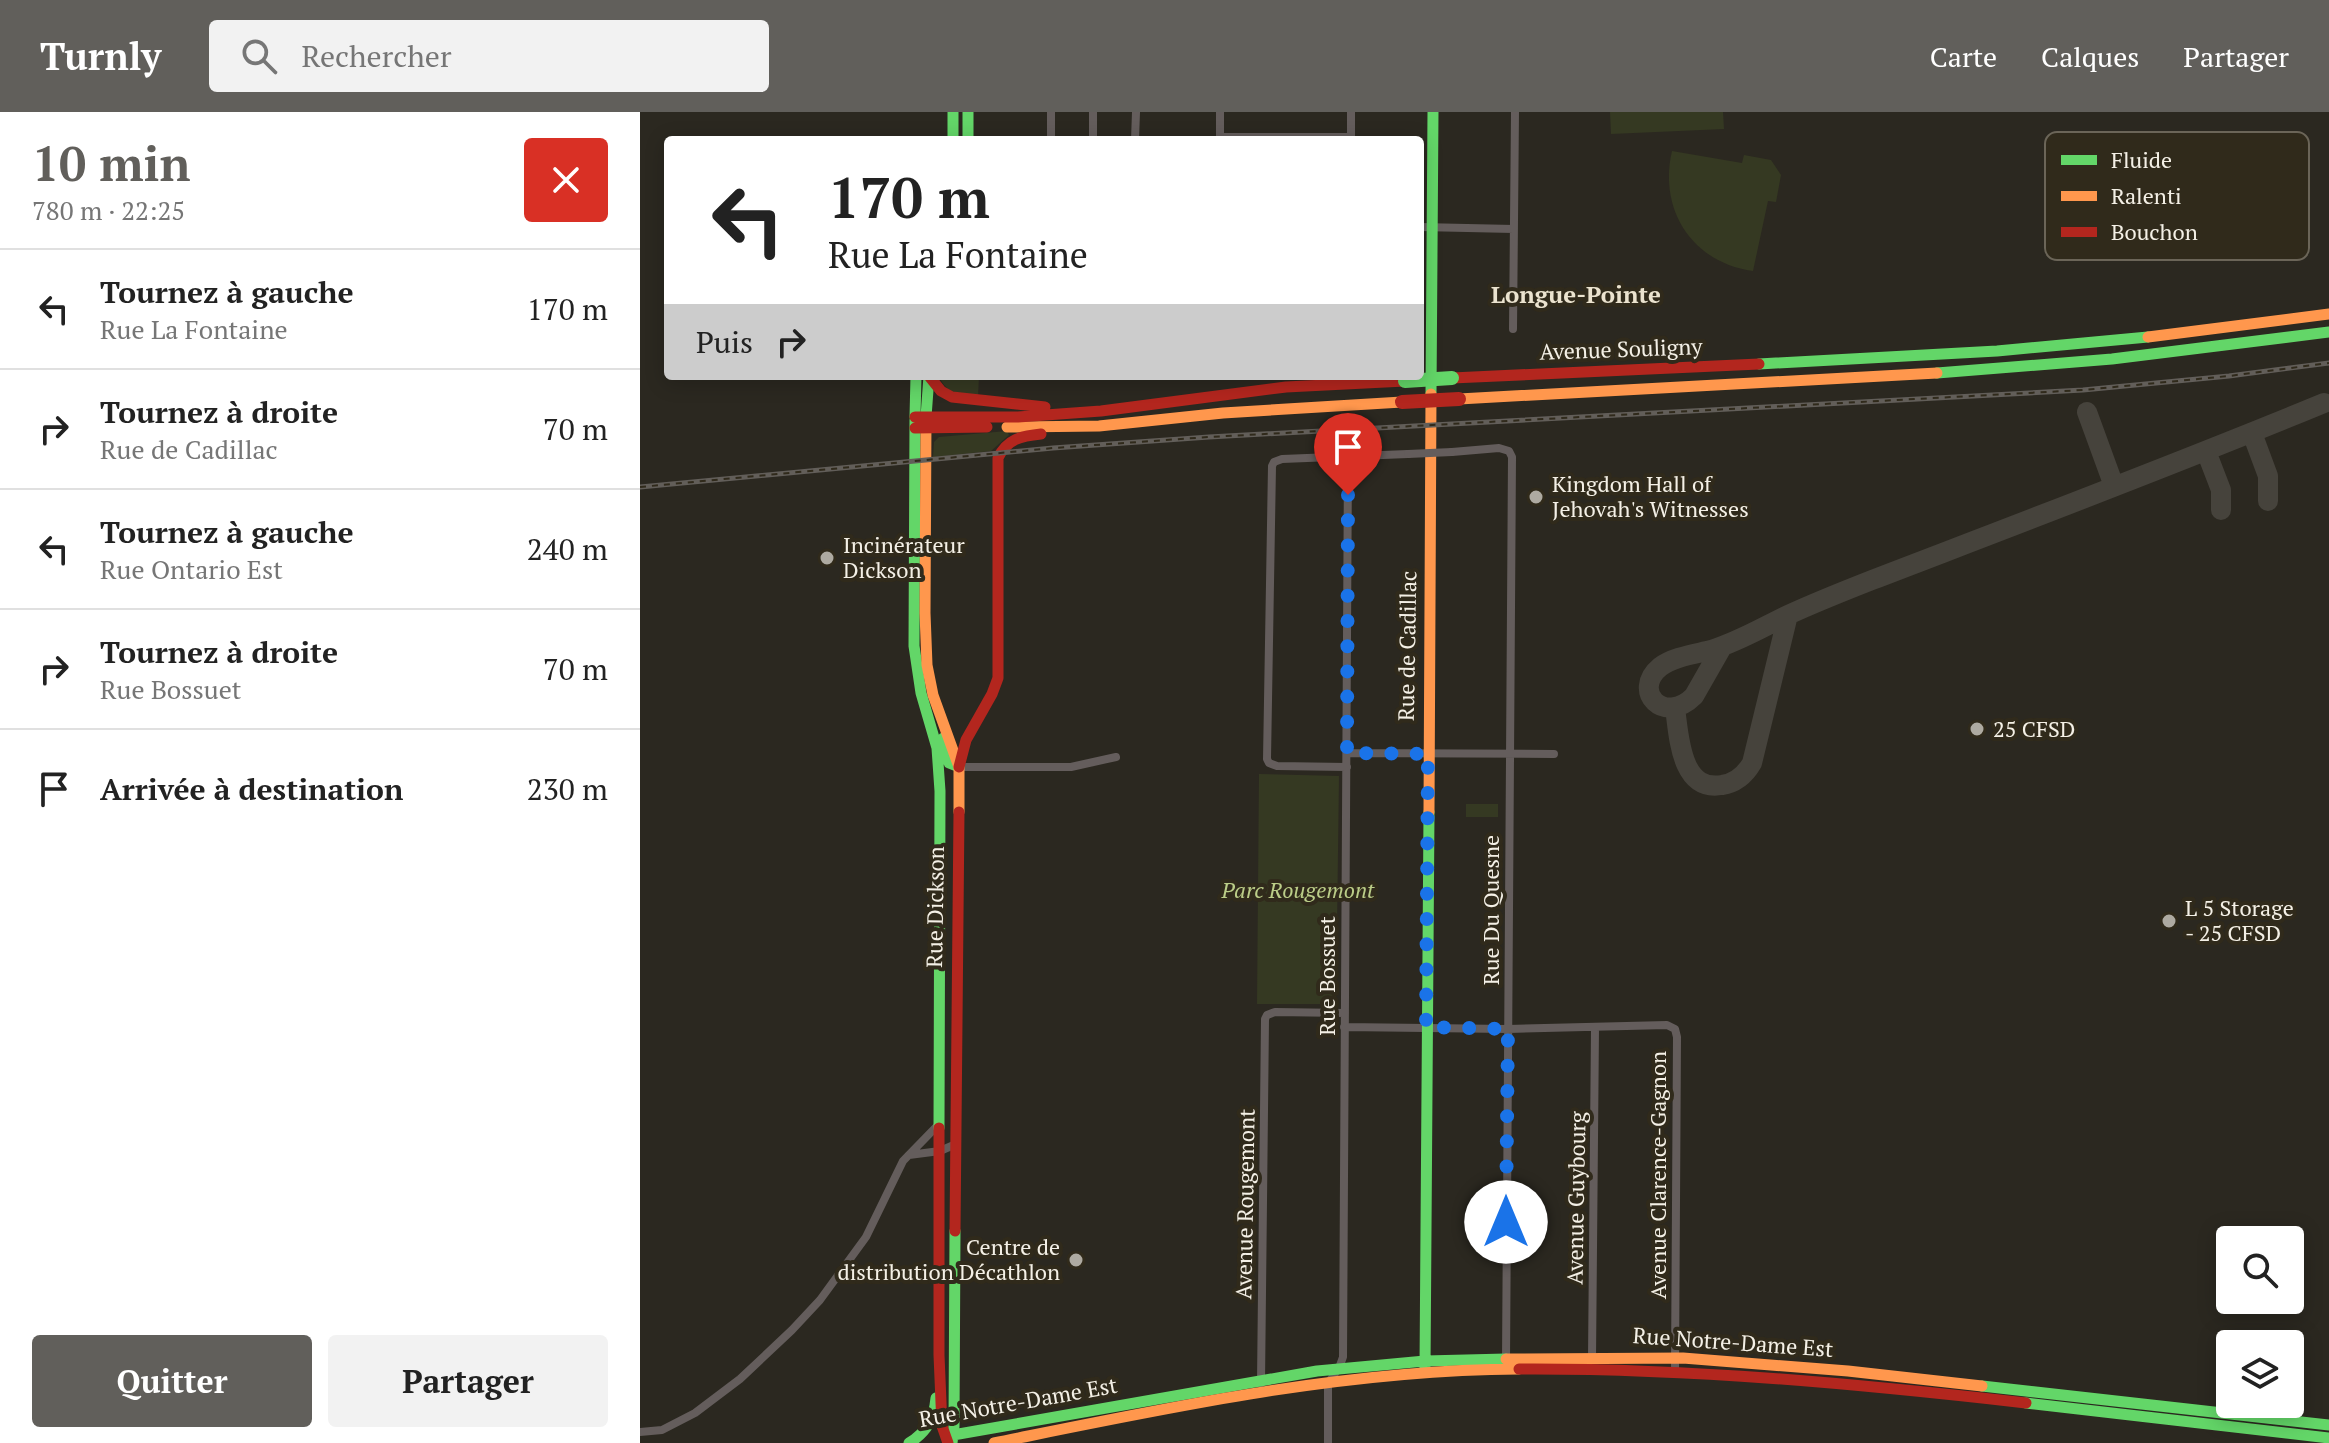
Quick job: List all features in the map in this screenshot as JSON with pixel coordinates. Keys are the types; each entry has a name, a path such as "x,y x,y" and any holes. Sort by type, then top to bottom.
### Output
{"main road":[{"path":"953,112 953,136"},
{"path":"968,112 968,136"},
{"name":"Rue de Cadillac","path":"1425,1367 1428,754 1426,227 1433,112"},
{"name":"Avenue Souligny","path":"1424,380 1951,354 2144,337 2329,314"},
{"name":"Avenue Souligny","path":"920,422 1223,413 2018,368 2186,351 2329,332"},
{"name":"Rue Dickson","path":"916,380 927,665 933,695 959,767 955,1253 950,1440"},
{"name":"Rue Dickson","path":"928,380 920,422 914,646 919,682 937,748 940,791 939,1355 942,1426 950,1440"},
{"path":"933,380 944,393 956,398 1100,418"},
{"name":"Avenue Souligny","path":"1100,418 1276,388 1421,380"},
{"path":"919,682 949,763 959,767 966,740 998,678 1000,529 997,464 1000,453 1005,444 1019,437 1100,418"},
{"path":"939,1208 955,1208"},
{"path":"939,1254 955,1253"},
{"path":"908,1443 927,1430 932,1419 939,1355"},
{"name":"Rue Notre-Dame Est","path":"908,1443 950,1440 1136,1410 1339,1368 1592,1363 1848,1371 1980,1392 2329,1438"},
{"name":"Rue Notre-Dame Est","path":"1261,1386 1328,1383 1425,1367"},
{"name":"Rue Notre-Dame Est","path":"1980,1392 2329,1425"},
{"name":"Rue Notre-Dame Est","path":"994,1443 1136,1410"}],"street":[{"path":"1051,112 1051,136"},
{"path":"1093,112 1093,136"},
{"path":"1135,136 1136,112"},
{"path":"1220,112 1220,136"},
{"path":"1351,112 1351,136"},
{"path":"1513,329 1515,112"},
{"path":"1426,227 1514,229"},
{"name":"Rue Du Quesne","path":"1348,457 1499,448 1509,451 1512,461 1506,1364"},
{"path":"1347,767 1277,766 1269,763 1267,754 1271,471 1274,462 1282,459 1348,457"},
{"name":"Rue Bossuet","path":"1339,1368 1343,1357 1348,457"},
{"path":"1347,753 1554,754"},
{"path":"959,767 1071,767 1116,757"},
{"name":"Avenue Rougemont","path":"1261,1386 1264,1022 1267,1015 1275,1012 1345,1013"},
{"name":"Avenue Clarence-Gagnon","path":"1595,1028 1667,1025 1675,1029 1675,1364"},
{"path":"1344,1027 1595,1028"},
{"name":"Avenue Guybourg","path":"1592,1363 1595,1028"},
{"path":"640,1432 662,1430 695,1413 740,1379 792,1330 820,1300 861,1246 883,1206 899,1166 940,1122"},
{"path":"909,1155 940,1151 956,1144"},
{"path":"1328,1443 1328,1383 1339,1368"}],"green space":[{"path":"1610,112 1723,112 1724,129 1611,134"},
{"path":"1672,151 1742,163 1744,155 1771,160 1781,175 1776,202 1768,201 1753,271 1713,257 1697,245 1685,230 1670,194"},
{"path":"979,380 978,397 950,390 942,382"},
{"path":"1007,431 1009,435 991,451 933,457 934,442 939,437"},
{"name":"Parc Rougemont","path":"1259,774 1339,776 1336,1004 1257,1004"},
{"path":"1466,804 1498,804 1498,817 1466,817"}],"taxiway":[{"path":"1722,647 1694,696 1672,708 1655,702 1650,695 1652,676 1671,661 1731,643 1840,592 2324,403"},
{"path":"2087,412 2114,486"},
{"path":"2252,433 2268,476 2268,501"},
{"path":"2206,451 2221,490 2221,510"},
{"path":"1675,708 1684,759 1698,780 1708,785 1722,785 1740,778 1752,763 1788,615"}],"railway":[{"path":"640,487 1053,448 1209,437 2083,390 2329,363"}],"traffic: fast":[{"path":"953,112 953,136"},
{"path":"968,112 968,136"},
{"path":"1431,394 1433,112"},
{"path":"1937,373 2112,359 2329,332"},
{"path":"1759,364 1997,351 2148,337"},
{"path":"1424,380 1452,378"},
{"path":"915,417 916,380"},
{"path":"926,417 929,380"},
{"path":"1405,381 1421,380"},
{"path":"915,420 914,646 921,693 937,748 940,791 939,1128"},
{"path":"943,738 949,763 959,767"},
{"path":"1425,1369 1429,812"},
{"path":"952,1443 955,1231"},
{"path":"953,1435 1317,1371 1425,1361 1506,1359"},
{"path":"1982,1386 2329,1425"},
{"path":"909,1443 928,1424 936,1398"},
{"path":"2026,1403 2329,1438"}],"traffic: slow":[{"path":"2148,337 2329,314"},
{"path":"1459,399 1937,373"},
{"path":"1429,812 1431,394"},
{"path":"1007,427 1099,426 1223,413 1402,402"},
{"path":"926,420 927,665 933,695 959,767 959,812"},
{"path":"1506,1359 1683,1358 1848,1371 1982,1386"},
{"path":"994,1443 1255,1393 1386,1376 1519,1369"}],"traffic: jam":[{"path":"1452,378 1759,364"},
{"path":"932,380 941,391 952,397 1045,407"},
{"path":"915,417 1018,417 1101,411 1286,387 1405,381"},
{"path":"1402,402 1459,399"},
{"path":"915,428 987,427"},
{"path":"959,767 966,740 998,678 998,458 1015,440 1041,434"},
{"path":"955,1231 959,812"},
{"path":"939,1128 939,1355 942,1426 948,1443"},
{"path":"1519,1369 1646,1371 1773,1378 2026,1403"}],"place":[{"name":"Kingdom Hall of Jehovah's Witnesses","path":"1536,497"},
{"name":"Incinérateur Dickson","path":"827,558"},
{"name":"25 CFSD","path":"1977,729"},
{"name":"L 5 Storage - 25 CFSD","path":"2169,921"},
{"name":"Centre de distribution Décathlon","path":"1076,1260"}],"district":[{"name":"Longue-Pointe","path":"1576,295"}],"route":[{"path":"1348,495 1347,753 1428,754 1426,1027 1508,1029 1506,1222"}]}
